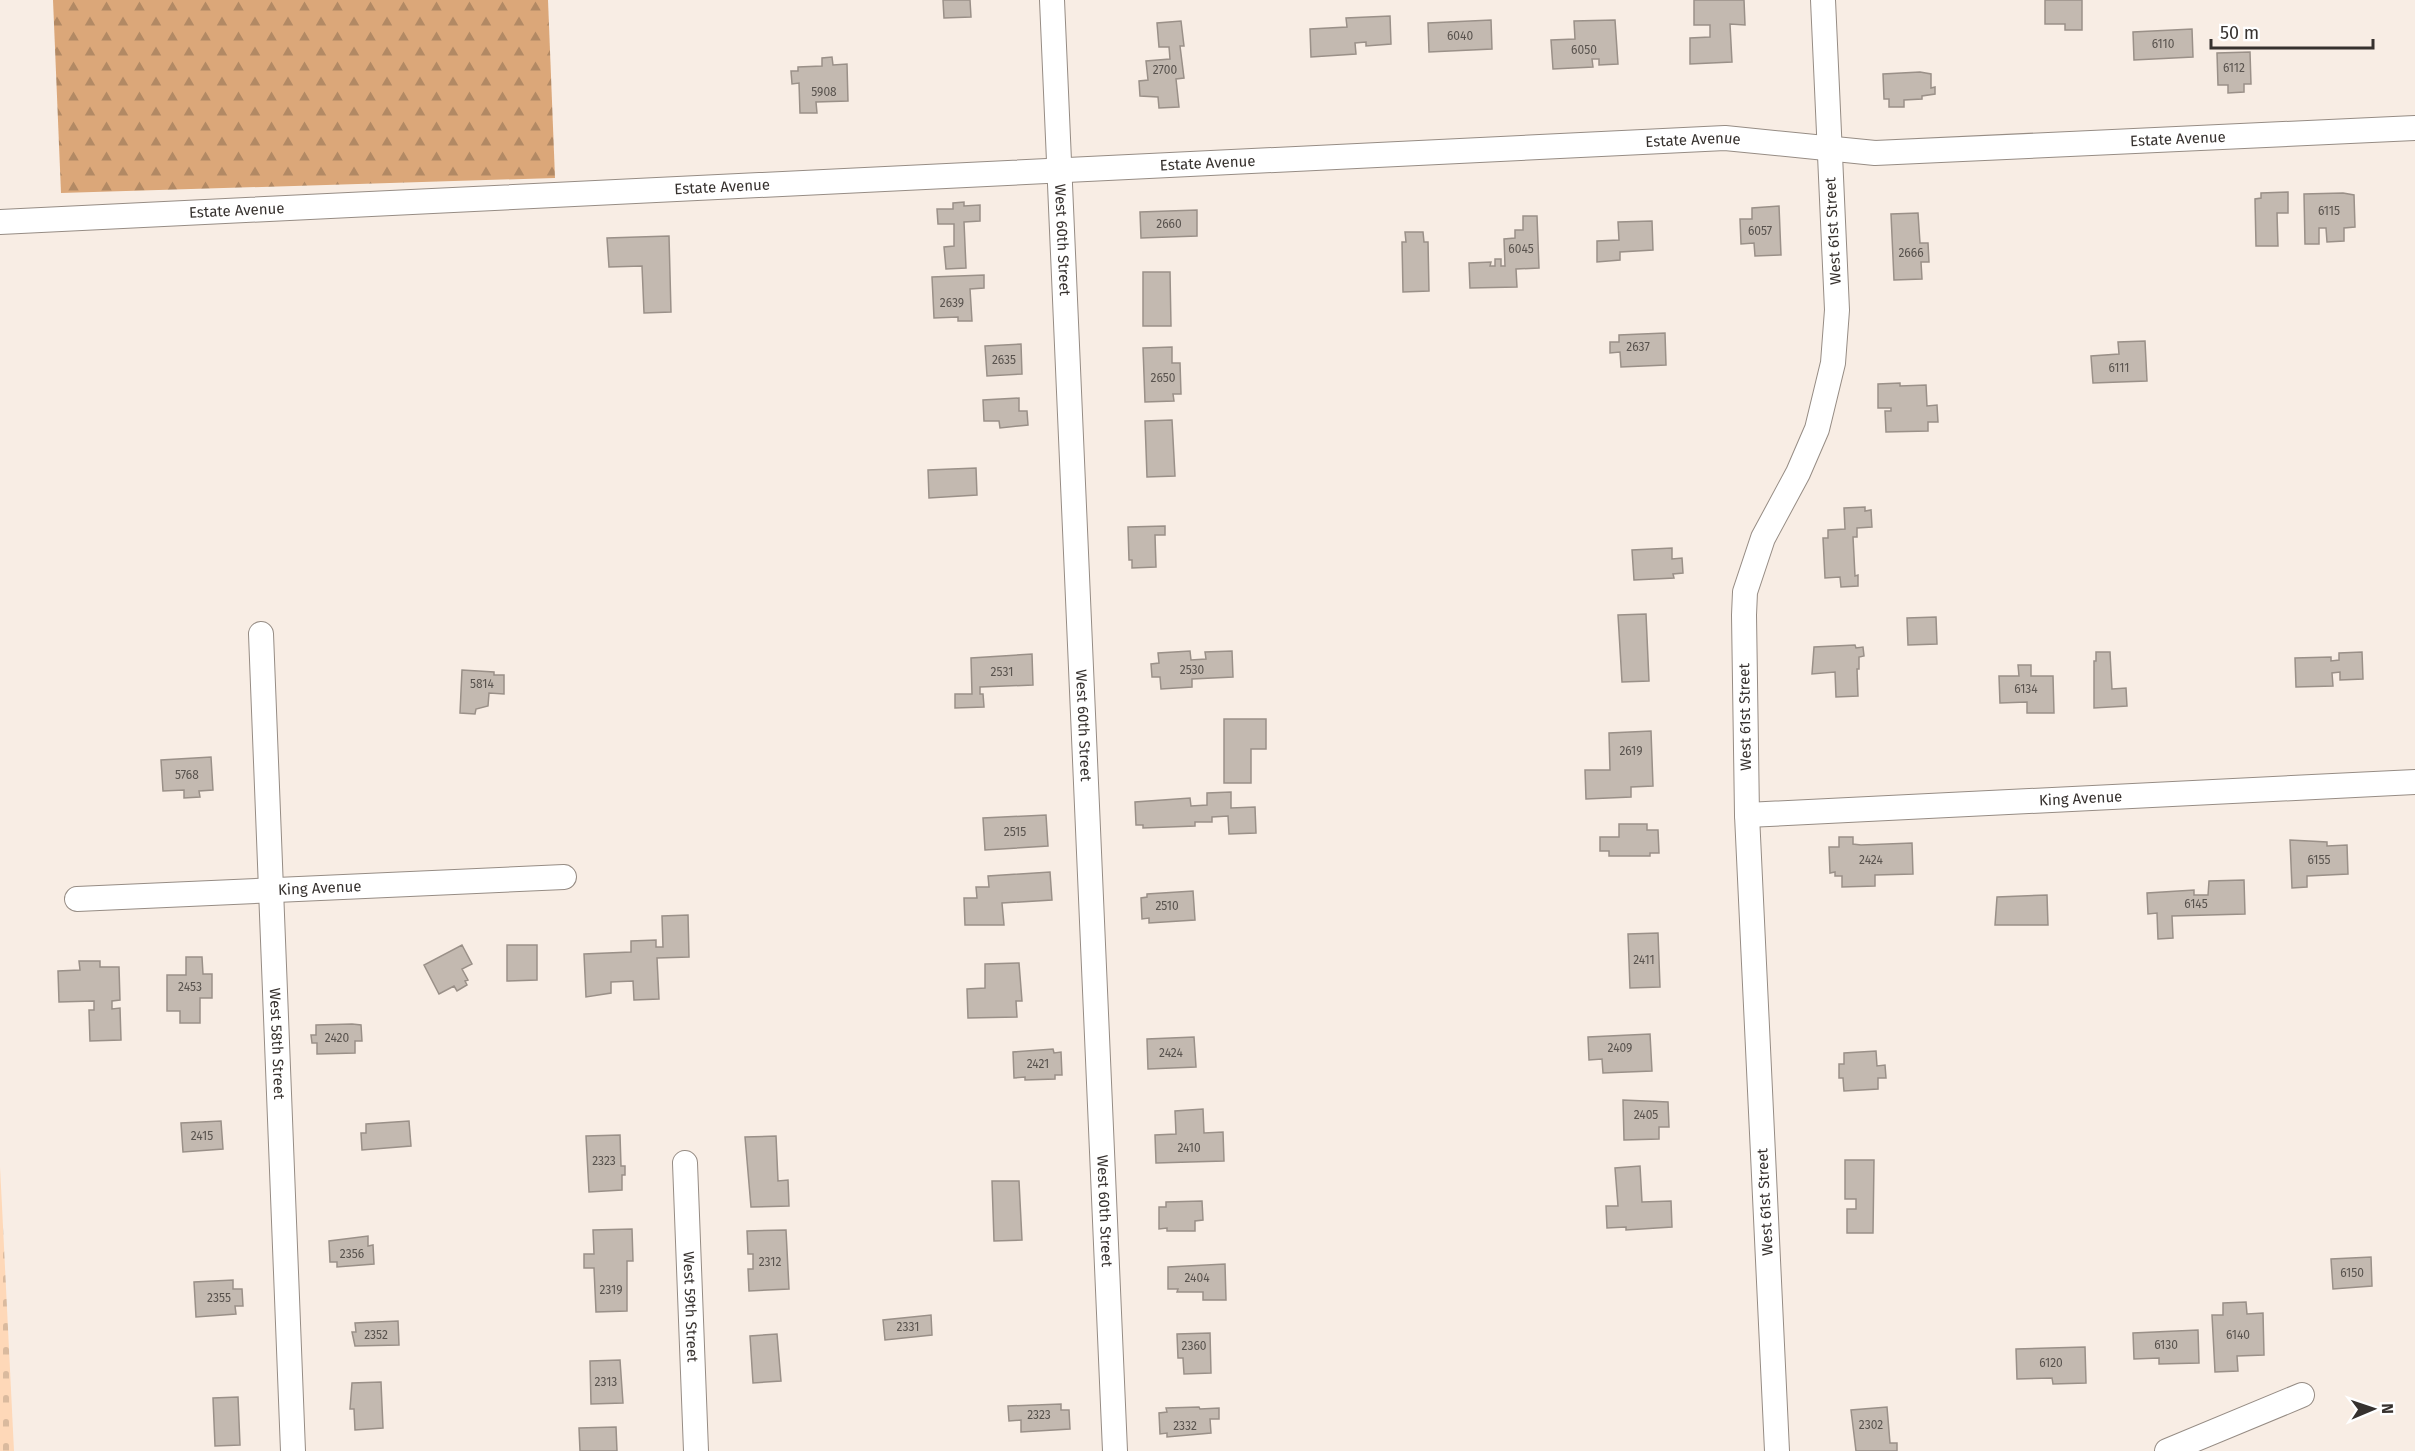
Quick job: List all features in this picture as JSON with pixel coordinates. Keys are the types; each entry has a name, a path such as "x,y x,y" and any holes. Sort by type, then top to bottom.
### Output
{"street":[{"name":"West 60th Street","path":"1052,0 1115,1451"},
{"name":"West 61st Street","path":"1777,1451 1747,814 1745,592 1769,524 1798,473 1817,429 1834,354 1836,310 1823,0"},
{"name":"Estate Avenue","path":"0,222 1059,168 1725,138 1875,153 2415,128"},
{"name":"West 58th Street","path":"261,634 269,890 293,1451"},
{"name":"King Avenue","path":"1747,814 2415,782"},
{"name":"King Avenue","path":"76,900 564,877"},
{"name":"West 59th Street","path":"685,1163 696,1451"},
{"path":"2167,1451 2302,1395"}],"green space":[{"path":"53,0 548,0 555,178 61,193"},
{"path":"0,1167 2,1206 14,1451 0,1451"}],"building":[{"path":"943,0 970,0 971,17 944,18"},
{"path":"1694,0 1744,0 1745,25 1730,24 1732,62 1690,64 1690,38 1710,37 1710,25 1694,25"},
{"path":"2045,0 2082,0 2082,30 2065,30 2065,24 2045,24"},
{"path":"1390,16 1391,44 1366,46 1366,42 1355,43 1356,54 1311,57 1310,29 1347,27 1346,18"},
{"path":"1491,20 1492,49 1429,52 1428,23"},
{"path":"1615,20 1618,64 1599,65 1599,59 1592,59 1593,67 1553,69 1551,40 1575,39 1574,21"},
{"path":"1181,21 1184,46 1180,46 1184,78 1176,79 1179,107 1159,108 1158,97 1140,96 1139,81 1148,80 1146,61 1170,59 1169,47 1159,47 1157,23"},
{"path":"2192,29 2193,57 2134,60 2133,32"},
{"path":"2250,52 2251,84 2244,84 2244,92 2228,93 2228,85 2218,85 2217,53"},
{"path":"832,57 833,65 847,64 848,101 816,102 817,113 800,113 799,83 792,84 791,71 798,71 798,67 822,66 822,58"},
{"path":"1920,72 1931,74 1931,88 1935,87 1935,94 1922,96 1922,99 1904,100 1904,107 1889,107 1889,99 1884,99 1883,74"},
{"path":"2288,192 2288,213 2277,213 2278,246 2256,246 2255,199 2261,198 2261,193"},
{"path":"2304,194 2354,195 2355,227 2344,228 2344,241 2327,242 2326,228 2319,228 2319,244 2305,244"},
{"path":"964,202 964,206 980,205 980,221 964,222 966,268 946,269 944,247 954,246 954,224 938,224 937,209 953,209 953,203"},
{"path":"1779,206 1781,255 1755,256 1754,243 1741,244 1740,219 1752,219 1752,208"},
{"path":"1197,210 1197,236 1141,238 1140,212"},
{"path":"1918,213 1920,243 1928,243 1929,262 1921,262 1922,279 1894,280 1891,214"},
{"path":"1523,216 1537,216 1539,268 1516,269 1517,287 1470,288 1469,263 1491,262 1490,266 1495,266 1495,259 1501,259 1501,266 1505,266 1504,239 1515,238 1515,230 1523,230"},
{"path":"1652,221 1653,250 1620,252 1620,260 1597,262 1597,241 1619,240 1618,222"},
{"path":"1405,232 1423,232 1424,242 1428,242 1429,291 1403,292 1402,242 1406,242"},
{"path":"669,236 671,312 644,313 642,266 609,267 607,238"},
{"path":"1143,272 1170,272 1171,326 1143,326"},
{"path":"984,275 984,288 970,289 972,321 958,321 958,317 934,318 932,277"},
{"path":"1665,333 1666,365 1621,367 1620,352 1610,353 1610,342 1619,342 1619,335"},
{"path":"2145,341 2147,381 2093,383 2091,356 2119,354 2118,342"},
{"path":"1021,344 1022,374 987,376 985,346"},
{"path":"1172,347 1172,363 1180,363 1181,394 1173,394 1174,401 1145,402 1143,348"},
{"path":"1900,383 1900,386 1926,385 1927,406 1937,405 1938,422 1928,422 1928,431 1886,432 1885,411 1891,411 1891,408 1878,408 1878,384"},
{"path":"1019,398 1019,411 1027,411 1028,425 1000,428 999,421 984,421 983,400"},
{"path":"1172,420 1175,476 1147,477 1145,421"},
{"path":"976,468 977,495 929,498 928,470"},
{"path":"1865,507 1865,511 1871,510 1872,527 1857,528 1857,537 1853,537 1855,576 1858,575 1858,586 1841,587 1840,577 1825,578 1823,538 1828,538 1828,530 1845,529 1844,508"},
{"path":"1165,526 1165,535 1155,535 1156,567 1132,568 1132,560 1129,560 1128,527"},
{"path":"1672,548 1672,559 1682,558 1683,573 1673,574 1674,578 1634,580 1632,550"},
{"path":"1646,614 1649,681 1622,682 1618,615"},
{"path":"1936,617 1937,644 1908,645 1907,618"},
{"path":"1855,645 1856,648 1863,647 1864,656 1859,657 1859,669 1857,669 1858,696 1836,697 1835,672 1812,674 1814,647"},
{"path":"1190,651 1191,660 1206,659 1205,652 1232,651 1233,677 1192,679 1192,687 1161,689 1160,677 1152,677 1151,664 1159,663 1158,653"},
{"path":"2096,652 2110,652 2112,689 2126,688 2127,706 2094,708"},
{"path":"2362,652 2363,679 2340,680 2340,672 2332,673 2333,686 2296,687 2295,658 2331,657 2331,661 2339,660 2339,653"},
{"path":"1032,654 1033,685 980,687 984,707 955,708 955,694 972,694 971,658"},
{"path":"2018,665 2031,665 2031,676 2053,676 2054,713 2027,713 2027,702 2000,703 1999,676 2019,676"},
{"path":"462,670 504,675 504,694 489,693 488,706 476,709 475,714 460,713"},
{"path":"1224,719 1266,719 1266,749 1251,749 1251,783 1224,783"},
{"path":"1651,731 1653,786 1631,787 1631,797 1586,799 1585,770 1610,770 1609,733"},
{"path":"211,757 213,790 199,791 200,797 184,798 184,790 163,791 161,760"},
{"path":"1231,792 1231,808 1255,807 1256,833 1229,834 1228,816 1212,817 1212,822 1195,822 1195,826 1143,828 1143,825 1136,825 1135,802 1190,798 1191,806 1207,805 1207,793"},
{"path":"1046,815 1048,846 985,850 983,818"},
{"path":"1619,824 1647,824 1647,830 1658,830 1659,853 1650,853 1650,856 1609,856 1609,851 1600,851 1600,837 1619,837"},
{"path":"1839,837 1853,837 1853,844 1861,845 1912,843 1913,874 1875,875 1875,886 1842,887 1842,876 1835,876 1835,872 1830,873 1829,847 1839,847"},
{"path":"2290,840 2327,842 2327,846 2347,845 2348,874 2307,876 2307,887 2292,888"},
{"path":"1050,872 1052,900 1002,903 1004,925 965,925 964,898 977,898 976,887 989,887 988,876"},
{"path":"2244,880 2245,914 2172,916 2173,938 2158,939 2157,913 2148,914 2147,893 2194,890 2194,895 2208,895 2209,881"},
{"path":"1193,891 1195,920 1149,923 1149,918 1142,919 1141,898 1147,897 1147,894"},
{"path":"2047,895 2048,925 1995,925 1997,897"},
{"path":"688,915 689,957 657,958 659,999 634,1000 633,981 611,982 611,993 586,997 584,954 631,952 631,941 656,940 656,947 663,947 662,916"},
{"path":"1658,933 1660,987 1630,988 1628,934"},
{"path":"462,945 472,964 462,969 468,980 465,981 467,985 457,991 454,986 439,994 424,965"},
{"path":"507,945 537,945 537,980 507,981"},
{"path":"186,957 202,957 203,974 212,974 212,998 200,998 200,1023 180,1023 180,1011 167,1011 167,975 186,975"},
{"path":"79,961 100,961 100,967 119,967 120,1000 112,1001 112,1009 120,1008 121,1040 90,1041 89,1010 94,1010 94,1001 59,1002 58,971 80,970"},
{"path":"1019,963 1022,1001 1016,1001 1017,1017 968,1018 967,989 985,988 985,964"},
{"path":"316,1025 361,1025 362,1041 355,1041 355,1053 317,1054 317,1043 312,1043 311,1035 316,1035"},
{"path":"1650,1034 1652,1071 1603,1073 1602,1059 1589,1060 1588,1037"},
{"path":"1194,1037 1196,1067 1148,1069 1147,1039"},
{"path":"1053,1049 1054,1053 1061,1052 1062,1075 1055,1075 1055,1079 1014,1078 1013,1052"},
{"path":"1876,1051 1877,1066 1885,1065 1886,1078 1878,1078 1878,1089 1844,1091 1843,1078 1839,1078 1839,1064 1844,1064 1844,1053"},
{"path":"1623,1100 1668,1102 1669,1127 1659,1127 1659,1139 1624,1140"},
{"path":"1203,1109 1204,1133 1223,1132 1224,1161 1156,1163 1155,1135 1176,1134 1175,1111"},
{"path":"221,1121 223,1149 183,1152 181,1123"},
{"path":"409,1121 411,1146 362,1150 361,1133 366,1133 366,1124"},
{"path":"620,1135 621,1166 625,1166 625,1175 622,1175 622,1190 589,1192 586,1136"},
{"path":"776,1136 778,1181 788,1180 789,1206 751,1207 745,1137"},
{"path":"1845,1160 1874,1160 1873,1233 1847,1233 1847,1209 1856,1209 1856,1199 1845,1199"},
{"path":"1640,1166 1642,1202 1671,1201 1672,1227 1626,1230 1626,1227 1607,1228 1606,1206 1618,1206 1615,1168"},
{"path":"992,1181 1019,1181 1022,1240 994,1241"},
{"path":"1202,1201 1203,1220 1195,1221 1195,1231 1159,1229 1159,1207 1166,1207 1166,1202"},
{"path":"632,1229 633,1261 627,1261 627,1311 596,1312 594,1268 584,1268 584,1254 594,1254 593,1230"},
{"path":"786,1230 789,1289 749,1291 748,1269 753,1269 753,1254 748,1254 747,1231"},
{"path":"368,1236 368,1246 373,1245 374,1264 337,1267 337,1262 330,1262 329,1241"},
{"path":"2371,1257 2372,1286 2333,1289 2331,1259"},
{"path":"1225,1264 1226,1300 1203,1300 1203,1292 1177,1292 1178,1289 1168,1289 1168,1267"},
{"path":"233,1280 233,1289 242,1289 243,1306 235,1306 236,1314 196,1317 194,1282"},
{"path":"2246,1302 2247,1314 2263,1313 2264,1355 2237,1356 2238,1371 2215,1372 2212,1315 2223,1315 2223,1303"},
{"path":"931,1315 932,1335 885,1340 883,1320"},
{"path":"398,1321 399,1345 355,1346 352,1332 356,1332 355,1323"},
{"path":"2198,1330 2199,1363 2159,1364 2159,1358 2134,1359 2133,1333"},
{"path":"1210,1333 1211,1373 1184,1374 1183,1358 1178,1358 1177,1334"},
{"path":"777,1334 781,1381 753,1383 750,1336"},
{"path":"2085,1347 2086,1383 2053,1384 2052,1378 2017,1379 2016,1349"},
{"path":"620,1360 623,1403 591,1404 590,1361"},
{"path":"381,1382 383,1428 355,1430 354,1409 350,1409 352,1383"},
{"path":"238,1397 240,1445 215,1446 213,1398"},
{"path":"1061,1404 1061,1410 1069,1410 1070,1429 1021,1432 1021,1420 1009,1421 1008,1406"},
{"path":"1199,1407 1200,1409 1219,1408 1219,1419 1210,1419 1211,1433 1167,1437 1167,1433 1160,1434 1159,1413 1167,1412 1166,1408"},
{"path":"1887,1407 1890,1443 1897,1443 1897,1451 1856,1451 1851,1410"},
{"path":"616,1427 617,1451 580,1451 579,1428"}]}
